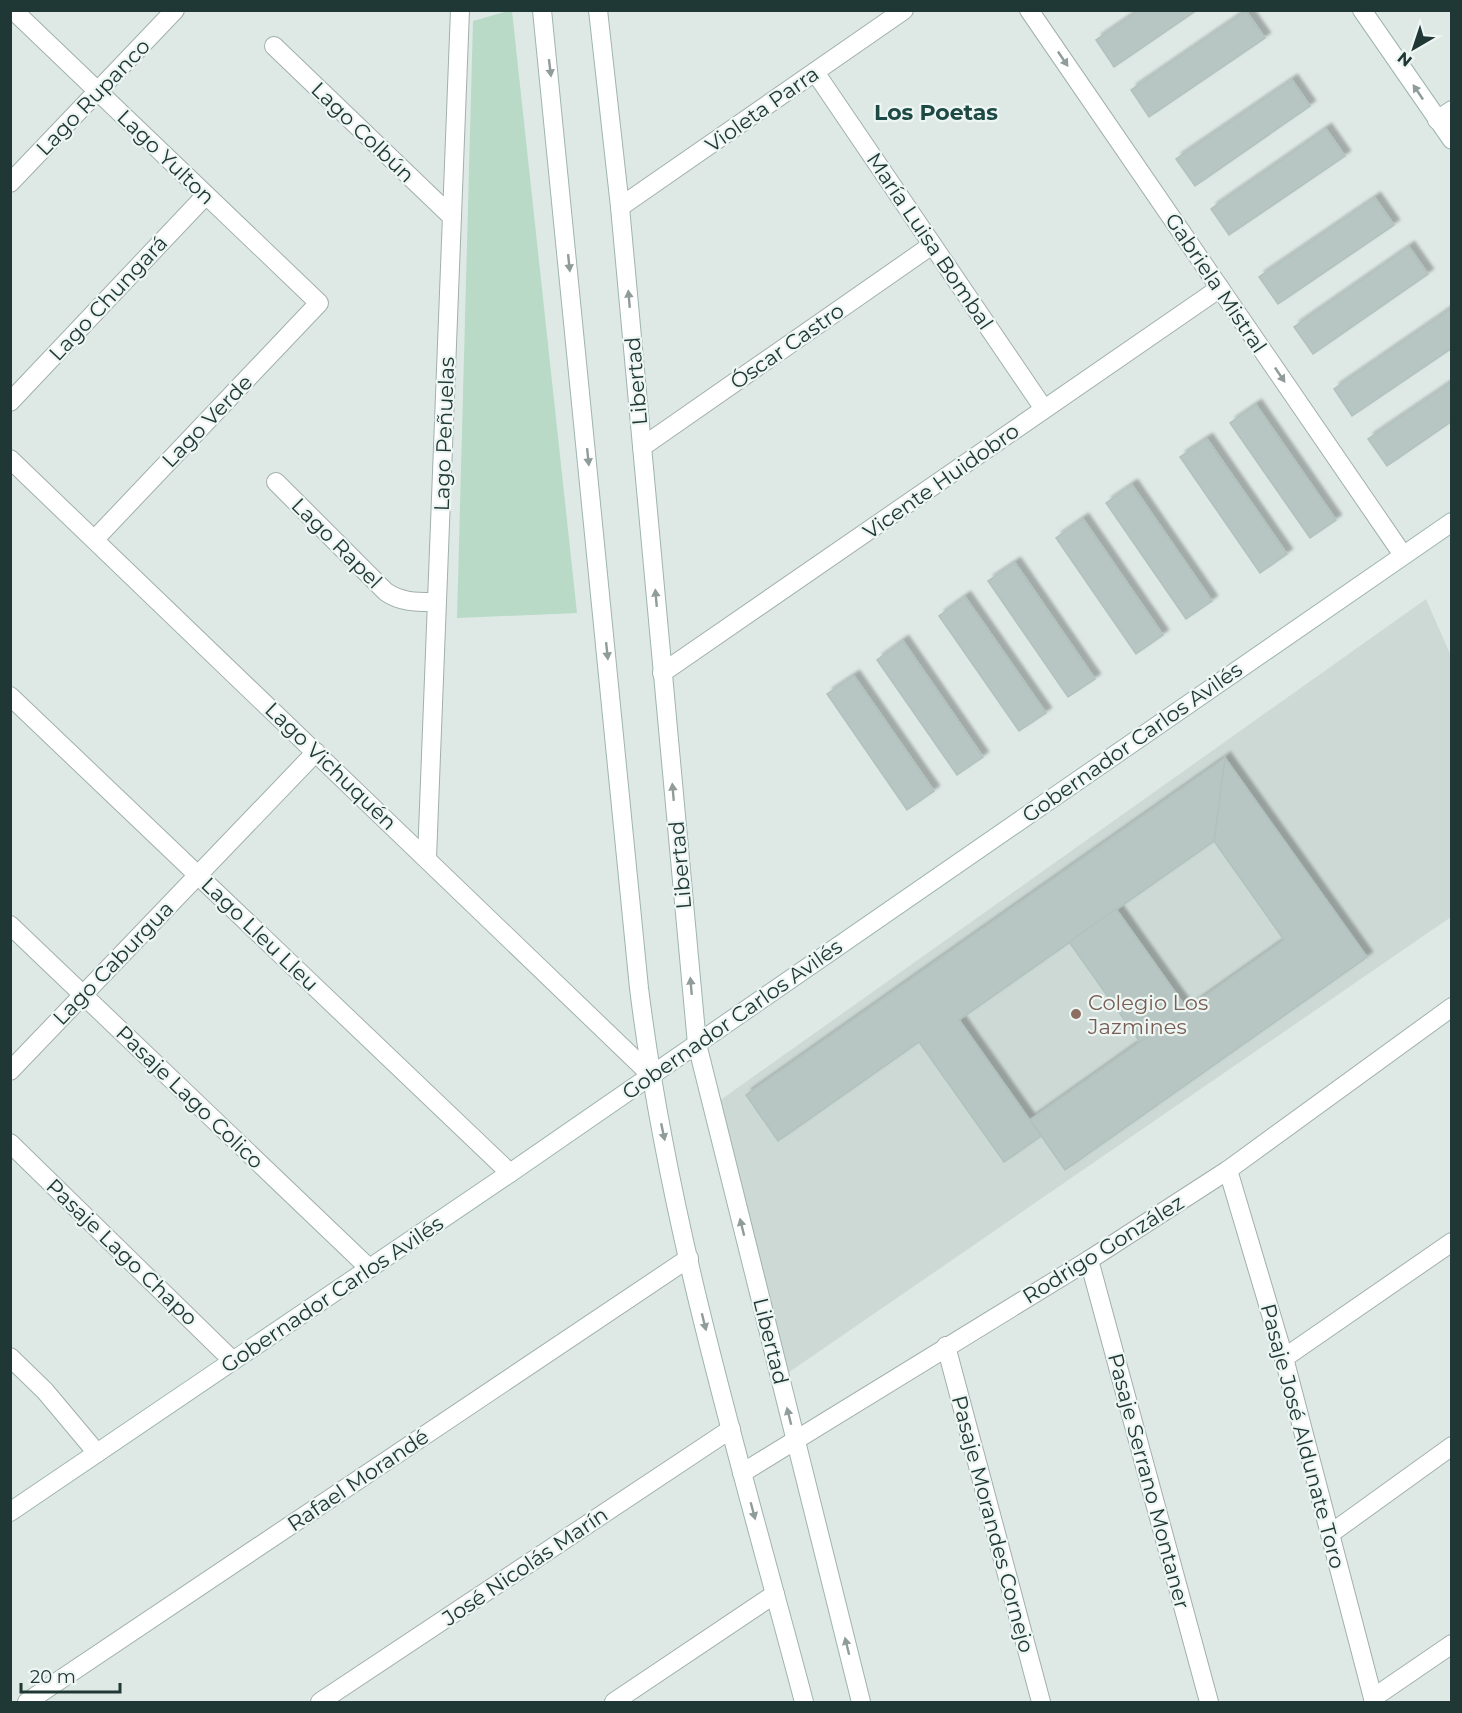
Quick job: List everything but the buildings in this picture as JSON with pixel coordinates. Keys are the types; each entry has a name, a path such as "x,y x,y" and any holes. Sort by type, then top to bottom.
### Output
{"street":[{"name":"Lago Yulton","path":"13,10 319,303"},
{"name":"Lago Rupanco","path":"10,183 175,10"},
{"name":"Lago Peñuelas","path":"428,858 460,10"},
{"path":"542,10 553,98 639,988 651,1074 689,1258 730,1429 804,1702"},
{"name":"Libertad","path":"598,10 620,207 697,1044 861,1702"},
{"name":"Violeta Parra","path":"620,207 904,10"},
{"name":"Gabriela Mistral","path":"1029,10 1403,555"},
{"path":"1362,10 1444,115 1452,140"},
{"name":"Lago Colbún","path":"274,46 452,217"},
{"name":"María Luisa Bombal","path":"815,72 1044,409"},
{"name":"Lago Chungará","path":"10,402 206,195"},
{"name":"Óscar Castro","path":"642,447 932,245"},
{"name":"Vicente Huidobro","path":"662,673 1220,288"},
{"name":"Lago Verde","path":"95,539 319,303"},
{"name":"Lago Vichuquén","path":"10,459 651,1074"},
{"name":"Lago Rapel","path":"276,483 386,592 396,599 437,602"},
{"name":"Gobernador Carlos Avilés","path":"10,1512 510,1173 1452,522"},
{"name":"Lago Lleu Lleu","path":"10,696 510,1173"},
{"name":"Lago Caburgua","path":"10,1071 316,752"},
{"name":"Pasaje Lago Colico","path":"10,925 369,1268"},
{"name":"Rodrigo González","path":"742,1473 1089,1260 1228,1170 1452,1007"},
{"name":"Pasaje Lago Chapo","path":"10,1143 233,1361"},
{"name":"Pasaje José Aldunate Toro","path":"1228,1170 1284,1358 1374,1700"},
{"path":"1284,1358 1452,1242"},
{"name":"Rafael Morandé","path":"27,1702 689,1258"},
{"name":"Pasaje Serrano Montaner","path":"1089,1260 1209,1702"},
{"name":"Pasaje Morandes Cornejo","path":"946,1346 1041,1702"},
{"path":"10,1357 45,1391 97,1453"},
{"name":"José Nicolás Marín","path":"320,1702 730,1429"},
{"path":"1330,1534 1452,1446"},
{"path":"614,1702 775,1594"},
{"path":"1374,1700 1452,1644"}],"shaded area":[{"name":"Colegio Los Jazmines","path":"1426,599 1451,656 1451,917 782,1377 705,1111"}],"green space":[{"path":"512,11 577,613 457,618 473,21"}],"place":[{"name":"Colegio Los Jazmines","path":"1076,1014"}],"district":[{"name":"Los Poetas","path":"936,112"}]}
